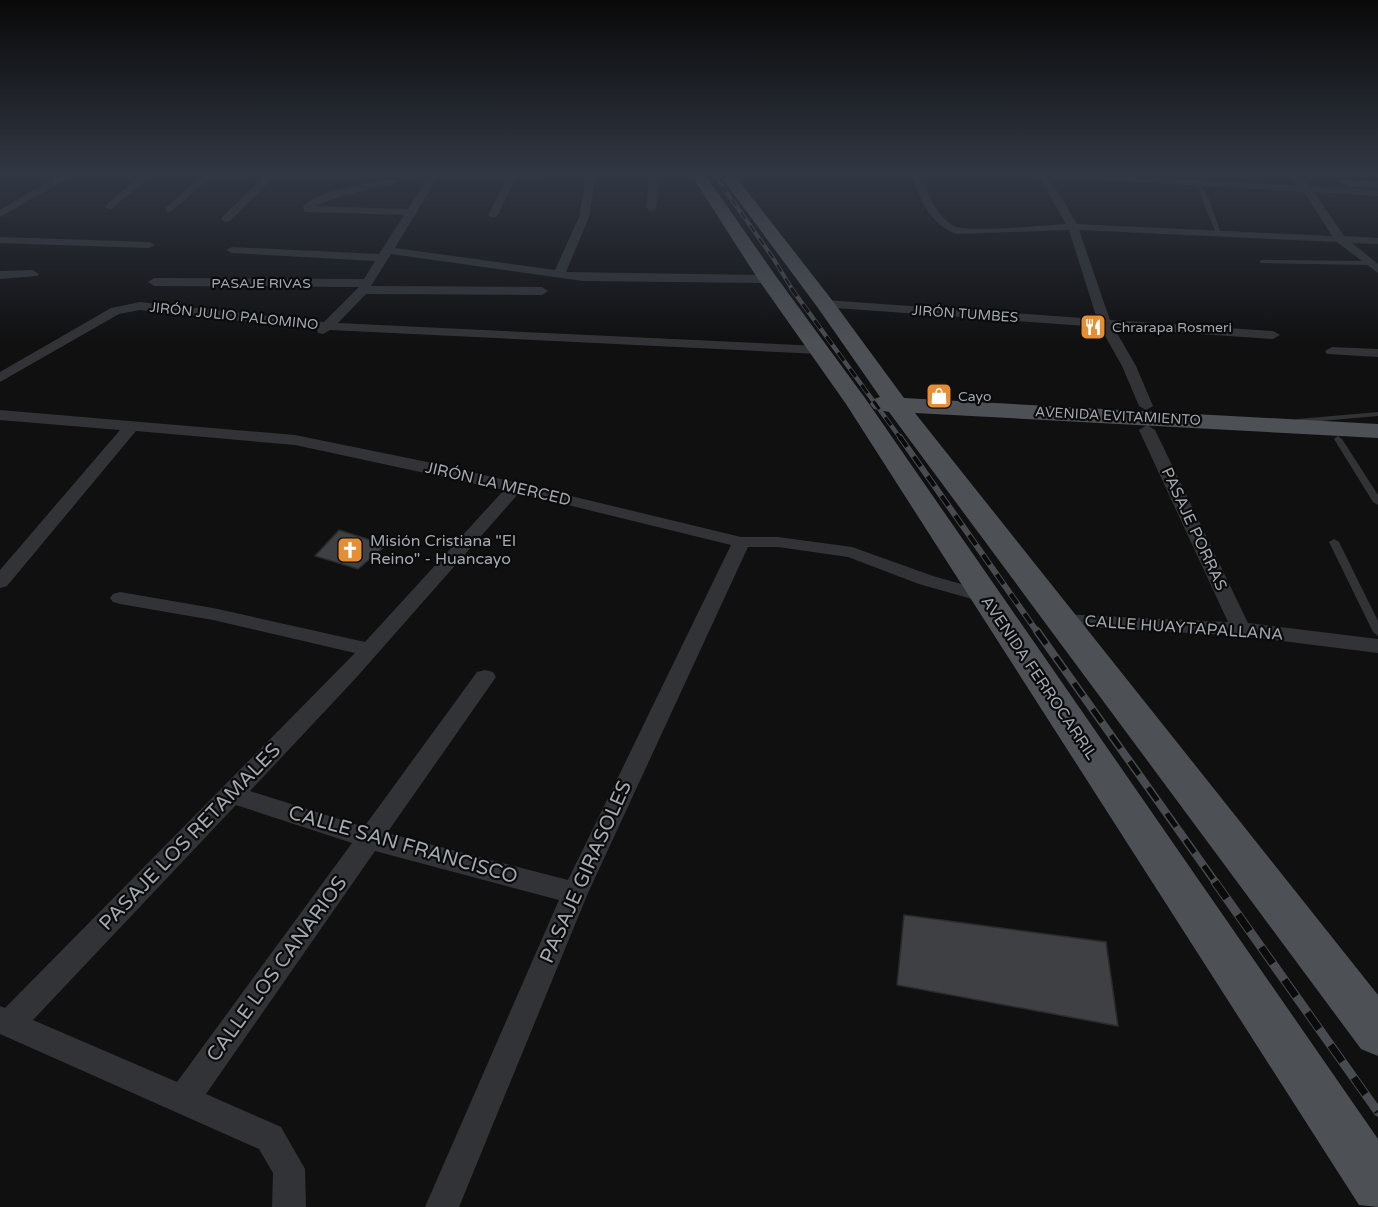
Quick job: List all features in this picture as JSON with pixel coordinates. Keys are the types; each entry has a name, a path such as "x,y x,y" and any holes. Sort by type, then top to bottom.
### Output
{"main road":[{"name":"AVENIDA FERROCARRIL","path":"735,229 819,350 881,411 1061,620 1378,1033"},
{"name":"AVENIDA FERROCARRIL","path":"768,229 825,304 881,411 986,597 1378,1186"},
{"name":"AVENIDA EVITAMIENTO","path":"881,411 1147,418 1338,439 1378,441"},
{"name":"AVENIDA EVITAMIENTO","path":"881,411 1271,424 1378,431"}],"street":[{"path":"314,338 329,326 365,286 401,229"},
{"path":"559,274 579,229"},
{"path":"954,229 964,232 1022,229"},
{"name":"PASAJE PORRAS","path":"1074,229 1105,324 1130,366 1147,418 1240,629"},
{"path":"1122,229 1378,241"},
{"path":"1334,229 1340,239 1374,267"},
{"path":"0,240 149,245"},
{"path":"232,250 386,254 583,277 768,279"},
{"path":"0,275 33,274"},
{"name":"PASAJE RIVAS","path":"154,282 542,291"},
{"name":"JIRÓN TUMBES","path":"825,304 1273,335"},
{"name":"JIRÓN JULIO PALOMINO","path":"0,378 115,311 140,306 329,326 819,350"},
{"path":"1332,351 1378,353"},
{"name":"JIRÓN LA MERCED","path":"0,415 295,440 515,488 741,542 778,542 852,552 926,580 986,597"},
{"path":"0,582 131,427"},
{"name":"PASAJE LOS RETAMALES","path":"5,1022 370,650 515,488"},
{"name":"PASAJE GIRASOLES","path":"442,1207 575,893 741,542"},
{"path":"120,598 213,614 370,650"},
{"name":"CALLE HUAYTAPALLANA","path":"1061,620 1240,629 1378,646"},
{"name":"CALLE LOS CANARIOS","path":"183,1100 485,677"},
{"name":"CALLE SAN FRANCISCO","path":"231,794 370,839 575,893"},
{"path":"5,1022 270,1138 289,1169 289,1207"}],"lane":[{"path":"1217,229 1219,234"},
{"path":"1262,262 1374,267"},
{"path":"1271,424 1378,414"},
{"path":"1338,439 1378,502"},
{"path":"1334,542 1378,632"}],"building":[{"name":"Misión Cristiana \"El Reino\" - Huancayo","path":"339,530 386,545 358,569 315,556"},
{"path":"904,915 1106,942 1118,1026 897,985"}],"railway":[{"path":"753,229 792,289"},
{"path":"791,288 901,439"},
{"path":"900,437 1038,633"},
{"path":"1037,631 1216,883"},
{"path":"1215,882 1378,1112"}],"place":[{"name":"Chrarapa Rosmeri","path":"1093,327"},
{"name":"Cayo","path":"939,396"},
{"name":"Misión Cristiana \"El Reino\" - Huancayo","path":"350,550"}]}
